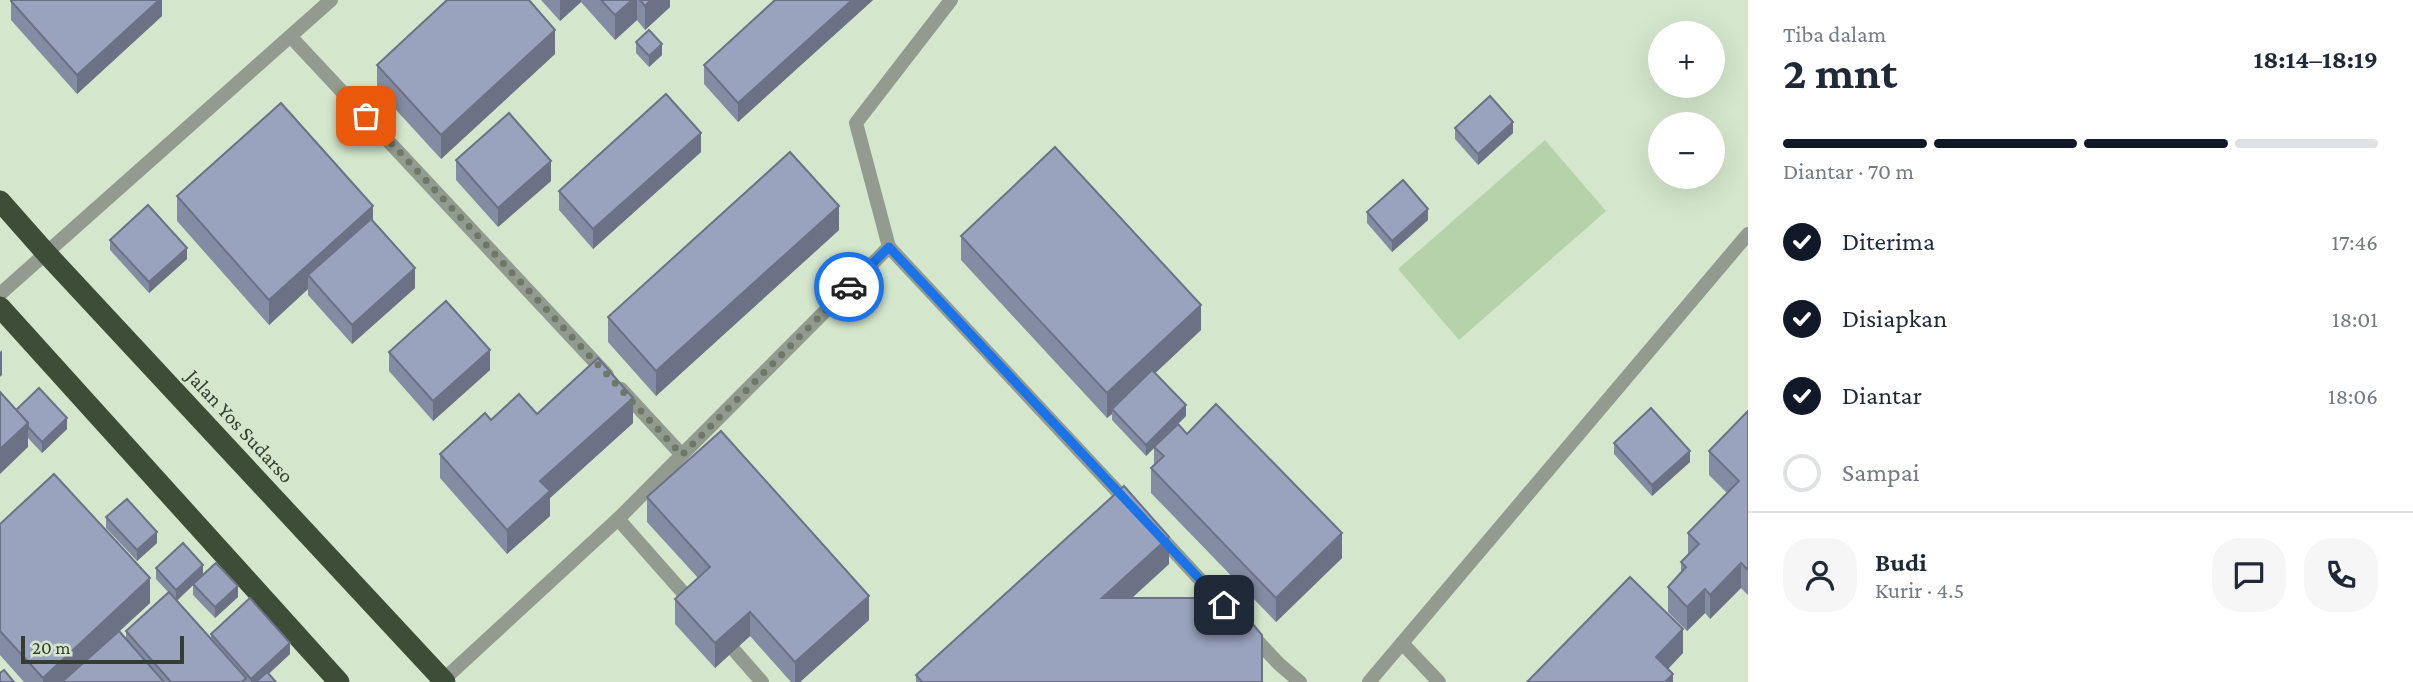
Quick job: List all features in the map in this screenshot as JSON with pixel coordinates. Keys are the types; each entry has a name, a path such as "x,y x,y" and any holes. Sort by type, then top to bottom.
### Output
{"highway":[{"name":"Jalan Yos Sudarso","path":"0,201 443,681"},
{"path":"0,307 339,682"}],"street":[{"path":"0,294 331,0"},
{"path":"951,0 856,123 889,247 1279,664 1300,682"},
{"path":"291,37 682,455"},
{"path":"1369,682 1748,234"},
{"path":"443,681 618,519 889,247"},
{"path":"618,519 695,606"},
{"path":"1402,643 1439,682"},
{"path":"734,650 762,682"}],"green space":[{"path":"1545,140 1606,211 1459,340 1398,269"}],"building":[{"path":"11,0 159,0 77,75"},
{"path":"447,0 529,0 555,30 441,135 377,65"},
{"path":"601,0 632,0 615,15"},
{"path":"640,0 651,0 645,6"},
{"path":"775,0 852,0 738,103 704,65"},
{"path":"649,30 662,44 649,56 636,42"},
{"path":"666,94 701,133 593,229 559,191"},
{"path":"1490,96 1513,122 1478,154 1455,128"},
{"path":"281,103 373,206 269,300 177,196"},
{"path":"509,113 551,161 498,208 456,160"},
{"path":"1055,147 1201,305 1107,393 961,236"},
{"path":"790,152 839,206 656,371 608,317"},
{"path":"1403,180 1428,209 1392,241 1367,212"},
{"path":"148,205 187,248 149,282 110,240"},
{"path":"371,219 415,268 352,325 308,275"},
{"path":"446,301 490,350 433,401 389,352"},
{"path":"598,358 633,398 540,481 550,491 507,530 440,454 485,413 491,420 519,394 537,414"},
{"path":"1152,370 1186,405 1146,445 1112,409"},
{"path":"39,388 67,418 42,442 16,410"},
{"path":"0,392 28,423 0,449"},
{"path":"1216,404 1342,533 1276,598 1151,468 1164,456 1154,447 1178,424 1187,434"},
{"path":"1651,408 1690,451 1652,485 1614,443"},
{"path":"1748,411 1748,570 1741,563 1710,595 1705,589 1687,607 1668,587 1686,567 1681,562 1699,544 1688,533 1739,481 1709,451"},
{"path":"721,431 869,596 795,662 750,612 715,643 675,599 710,567 647,497"},
{"path":"54,474 150,578 43,678 0,631 0,524"},
{"path":"1124,486 1169,537 1102,598 1231,598 1262,635 1262,682 922,682 916,675"},
{"path":"127,499 157,532 137,550 106,517"},
{"path":"183,543 203,565 176,590 156,568"},
{"path":"216,563 238,586 215,607 193,584"},
{"path":"1630,577 1683,629 1656,657 1673,674 1665,682 1527,682"},
{"path":"169,592 246,678 242,682 171,682 126,631"},
{"path":"250,598 290,643 251,679 211,634"},
{"path":"119,631 164,682 62,682"},
{"path":"4,670 14,682 0,682 0,673"},
{"path":"267,672 276,682 256,682"}],"way so far":[{"path":"366,116 682,455 849,287"}],"route":[{"path":"849,287 889,247 1224,605"}]}
